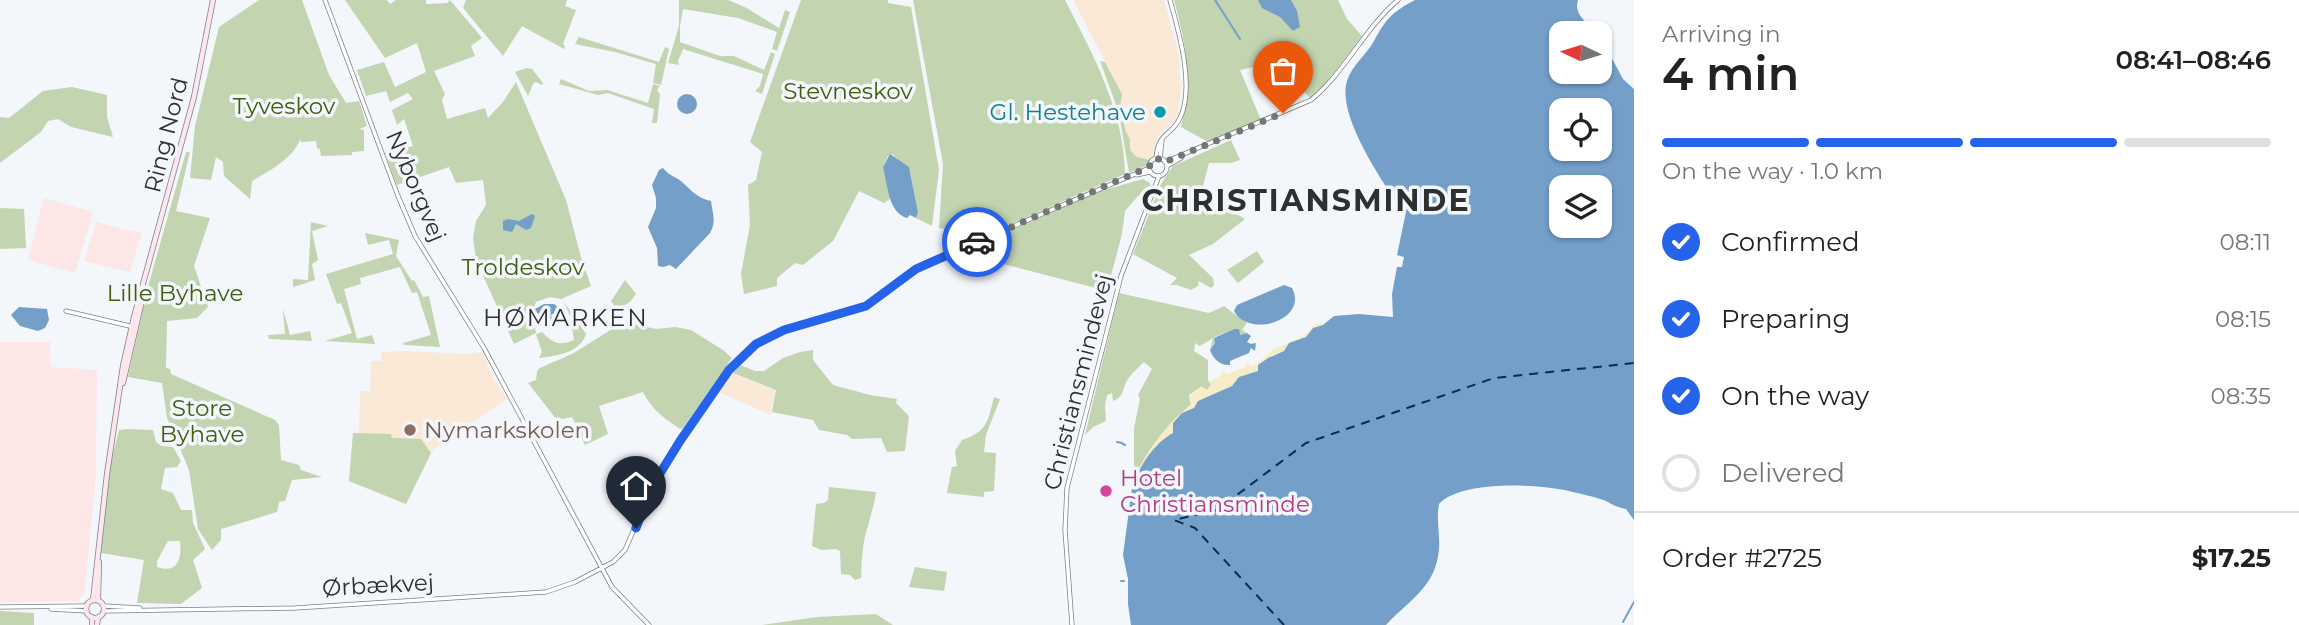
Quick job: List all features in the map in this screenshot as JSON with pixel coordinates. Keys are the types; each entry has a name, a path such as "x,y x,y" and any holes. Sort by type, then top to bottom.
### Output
{"main road":[{"name":"Ring Nord","path":"96,600 107,474 118,401 146,278 194,97 213,0"},
{"path":"95,617 104,609 96,600 87,608 95,617 95,625"}],"street":[{"name":"Nyborgvej","path":"325,0 415,236 484,348 617,593 649,625"},
{"path":"1158,159 1165,134 1180,118 1185,79 1182,45 1170,0"},
{"path":"1166,164 1311,100 1330,83 1385,12 1398,0"},
{"path":"1158,159 1166,164"},
{"path":"1158,159 1151,162 1150,170 1157,176 1166,172 1166,164"},
{"name":"Ørbækvej","path":"104,609 285,608 546,592 575,582 613,562 625,550 657,476 729,370 756,344 784,330 866,306 923,265 1127,177 1150,170"},
{"name":"Christiansmindevej","path":"1072,625 1065,537 1067,488 1121,276 1153,194 1157,176"},
{"path":"66,310 134,327"},
{"path":"0,607 87,608"}],"shaded area":[{"path":"1073,0 1164,0 1179,55 1181,92 1177,118 1158,136 1150,160 1137,157 1130,150 1130,139 1120,109 1122,94"},
{"path":"44,198 93,212 75,273 28,260"},
{"path":"96,222 142,232 130,272 84,261"},
{"path":"0,342 50,342 51,367 97,370 96,472 85,591 79,601 0,602"},
{"name":"Nymarkskolen","path":"382,352 467,354 482,352 495,381 507,399 433,450 406,504 349,481 353,433 359,432 360,391 370,391 371,361 381,361"},
{"path":"732,373 775,390 771,415 718,392"}],"green space":[{"name":"Tyveskov","path":"259,0 302,0 329,75 346,103 359,101 367,126 359,129 364,130 364,151 352,152 352,155 321,156 316,141 301,142 300,139 287,158 252,181 250,199 224,176 223,162 216,157 211,180 190,178 195,126 219,27"},
{"name":"Troldeskov","path":"345,0 387,0 390,4 396,0 426,0 426,4 447,3 450,0 482,38 471,46 475,56 434,71 445,94 442,100 447,119 485,108 488,118 516,82 566,200 591,286 561,299 550,297 536,302 532,312 536,333 514,344 476,260 473,238 476,221 486,205 483,180 456,183 449,167 397,185 385,153 413,146 404,119 397,125 392,110 413,99 408,93 390,102 386,91 366,96 357,70 384,62 395,87 426,72 417,43 385,58"},
{"path":"466,0 567,0 565,6 576,10 563,44 564,49 522,26 503,56 463,8"},
{"path":"679,0 728,0 779,28 785,10 790,12 777,51 772,49 777,32 738,18 683,9 680,42 720,56 734,56 764,70 771,52 775,54 762,94 755,91 760,86 763,74 683,49 679,65 668,63 679,26"},
{"name":"Stevneskov","path":"801,0 888,0 888,3 911,7 939,170 932,226 916,218 918,212 910,171 892,154 888,156 883,167 891,198 884,203 859,191 833,241 803,265 795,263 777,278 777,286 744,294 741,274 750,225 748,185 756,180 762,152 750,142"},
{"path":"913,0 1065,0 1096,62 1113,105 1123,150 1125,174 965,244 963,231 939,228 943,164"},
{"path":"1174,0 1338,0 1347,19 1362,36 1322,88 1310,98 1277,62 1240,70 1261,120 1208,142 1181,127 1187,78 1182,33"},
{"path":"579,37 659,62 665,47 669,49 661,85 653,83 656,64 575,44"},
{"path":"1100,61 1105,62 1122,94 1120,109 1130,139 1130,150 1137,157 1150,160 1147,165 1129,173 1119,113"},
{"path":"532,69 543,83 533,84 528,96 515,72"},
{"path":"561,79 589,91 607,90 648,103 653,84 660,86 657,90 660,94 657,123 652,123 654,109 608,93 598,95 559,84"},
{"path":"72,87 107,95 107,117 113,137 71,127 58,119 48,121 41,132 0,163 0,117 9,118 43,91"},
{"path":"1231,140 1240,160 1231,163 1209,163 1199,202 1235,213 1245,219 1213,244 1189,255 1213,278 1214,285 1211,288 1199,281 1198,286 1191,290 1170,285 1177,278 1133,254 1161,184 1173,166"},
{"name":"Store Byhave","path":"186,152 190,152 176,211 210,218 194,266 208,307 197,318 167,321 166,368 170,369 171,374 275,420 279,425 281,460 299,465 301,470 322,477 292,480 285,501 279,502 277,512 221,529 221,540 212,550 198,529 189,470 167,418 162,383 128,377 149,283"},
{"path":"1143,179 1150,183 1150,189 1138,196 1125,211 1122,234 1107,291 961,253 1097,192"},
{"path":"0,208 24,209 26,248 0,249"},
{"path":"311,222 328,226 312,231 318,260 312,264 315,280 293,287 293,279 308,280"},
{"path":"365,233 399,240 396,256 423,297 429,296 440,347 403,343 431,335 417,292 412,293 400,267 360,278 361,284 344,289 357,339 372,335 375,344 325,341 352,333 326,274 393,254 389,240 368,245"},
{"path":"1257,251 1264,262 1238,283 1227,270"},
{"path":"625,280 636,294 630,302 617,309 611,301"},
{"path":"1119,293 1209,313 1224,306 1247,323 1242,330 1247,333 1240,335 1234,329 1214,337 1215,343 1210,350 1213,338 1200,346 1195,343 1194,351 1208,360 1208,380 1211,385 1207,390 1201,387 1189,395 1191,404 1169,425 1134,476 1134,428 1140,399 1138,395 1152,369 1144,362 1128,379 1120,397 1113,401 1112,393 1107,395 1106,421 1093,427 1085,435"},
{"path":"564,302 586,334 573,349 560,355 539,358 542,352 536,334 542,332 557,343 574,340 570,316"},
{"path":"283,309 290,335 310,331 312,341 269,339 268,335 285,334"},
{"path":"623,322 656,329 675,327 691,330 732,358 683,428 680,429 659,413 643,392 599,406 608,434 585,445 572,417 557,420 528,383 536,380 540,368 574,353"},
{"path":"813,350 813,360 833,385 897,399 896,403 909,416 905,451 887,452 881,438 852,439 847,435 819,430 813,420 772,412 776,390 733,373 740,365 755,371 764,371 783,358"},
{"path":"994,397 1000,399 986,435 984,452 996,453 994,491 984,492 984,497 947,493 952,467 957,466 955,451 962,440 982,429"},
{"path":"119,430 153,430 156,442 162,446 173,447 181,461 177,467 165,468 161,489 173,493 181,510 192,510 193,523 205,549 193,560 202,588 181,604 137,603 144,560 101,553 110,466","holes":["168,541 180,541 179,559 174,567 157,567 157,561"]},
{"path":"353,433 391,434 392,438 421,439 431,453 406,504 349,481"},
{"path":"829,487 876,492 865,539 861,578 855,580 850,575 841,574 840,551 821,550 812,546 816,504 828,500"},
{"path":"915,567 947,572 944,591 909,587"},
{"path":"0,611 34,613 34,625 0,625"},
{"path":"876,614 893,625 762,625 817,617"}],"sand":[{"path":"1325,323 1310,330 1306,337 1289,343 1284,351 1272,355 1257,367 1258,371 1239,377 1232,386 1207,397 1181,414 1191,404 1189,398 1201,386 1207,390 1211,385 1210,381 1218,378 1224,370 1226,374 1246,367 1246,362 1251,366 1257,364 1274,349 1303,336 1315,324"},
{"path":"1179,415 1173,433 1159,443 1148,457 1132,488 1138,471 1147,454"}],"water":[{"path":"1258,0 1291,0 1297,11 1300,27 1293,31 1280,17 1262,8"},
{"path":"1415,0 1578,0 1579,14 1585,21 1549,21 1549,84 1612,84 1612,58 1623,79 1634,89 1634,520 1626,509 1599,498 1569,491 1520,486 1482,487 1450,496 1439,504 1439,549 1433,573 1420,592 1386,625 1131,625 1128,579 1123,555 1132,488 1148,457 1159,443 1173,433 1173,423 1182,413 1194,408 1198,401 1232,386 1239,377 1258,371 1258,365 1284,351 1289,343 1306,337 1313,328 1323,325 1334,316 1359,314 1393,317 1392,294 1397,267 1402,267 1404,257 1397,255 1407,207 1399,207 1398,199 1394,199 1369,159 1353,126 1345,94 1352,70 1395,12"},
{"path":"687,94 694,97 697,104 694,111 687,114 680,111 677,104 680,97"},
{"path":"890,154 909,167 918,212 916,218 901,215 892,204 883,167"},
{"path":"663,168 698,196 711,201 714,217 710,233 676,269 670,265 658,266 657,248 648,227 656,208 652,185 659,170"},
{"path":"532,214 535,216 531,228 526,230 516,224 512,232 503,230 503,221 519,221"},
{"path":"1284,285 1292,288 1295,299 1292,309 1285,317 1275,322 1252,324 1241,319 1234,311 1237,305"},
{"path":"544,304 558,307 551,315 551,326 543,325 535,314 535,309"},
{"path":"19,307 47,309 49,320 45,328 38,331 20,326 11,315"},
{"path":"1239,329 1240,335 1247,333 1251,336 1247,342 1256,343 1255,351 1251,348 1249,353 1230,361 1230,365 1221,363 1210,350 1215,343 1214,338"}],"waterway":[{"path":"1215,0 1240,39"},
{"path":"1117,442 1122,443"},
{"path":"1623,622 1634,602"}],"ferry route":[{"path":"1284,625 1195,528 1174,520 1217,510 1306,443 1494,378 1634,363"}],"way so far":[{"path":"977,242 1149,167 1154,159 1165,162 1283,113"}],"place":[{"name":"Gl. Hestehave","path":"1160,112"},
{"name":"Nymarkskolen","path":"410,430"},
{"name":"Hotel Christiansminde","path":"1106,491"}],"district":[{"name":"CHRISTIANSMINDE","path":"1306,200"},
{"name":"HØMARKEN","path":"566,317"}],"route":[{"path":"636,528 657,476 739,358 771,335 866,306 916,269 977,242"}],"park label":[{"name":"Lille Byhave","path":"175,293"}]}
